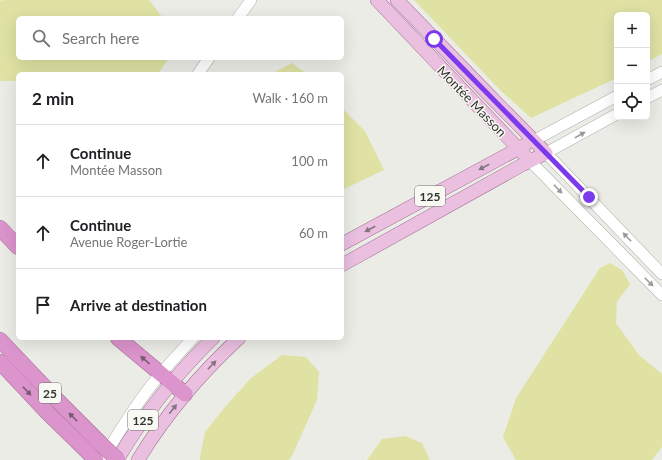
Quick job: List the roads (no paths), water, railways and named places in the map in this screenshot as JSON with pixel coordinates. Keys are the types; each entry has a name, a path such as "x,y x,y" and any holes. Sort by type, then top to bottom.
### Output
{"highway":[{"path":"0,228 16,245"},
{"name":"25","path":"0,340 117,460"},
{"path":"120,340 185,394"},
{"name":"25","path":"0,362 48,412 97,459"}],"main road":[{"name":"Montée Masson","path":"376,0 518,149"},
{"name":"Montée Masson","path":"344,243 534,141 397,0"},
{"path":"534,141 546,153"},
{"path":"518,149 530,161"},
{"name":"125","path":"344,264 546,153"},
{"name":"125","path":"117,460 140,424 166,378 200,352 211,340"},
{"name":"125","path":"138,460 157,431 185,394 216,360 237,340"}],"street":[{"path":"239,16 251,0"},
{"path":"199,72 208,60"},
{"path":"650,78 662,72"},
{"path":"650,96 662,90"},
{"path":"534,141 614,98"},
{"path":"614,116 546,153 662,274"},
{"path":"530,161 662,295"},
{"path":"97,459 118,433 139,401 166,378 192,340"}]}
